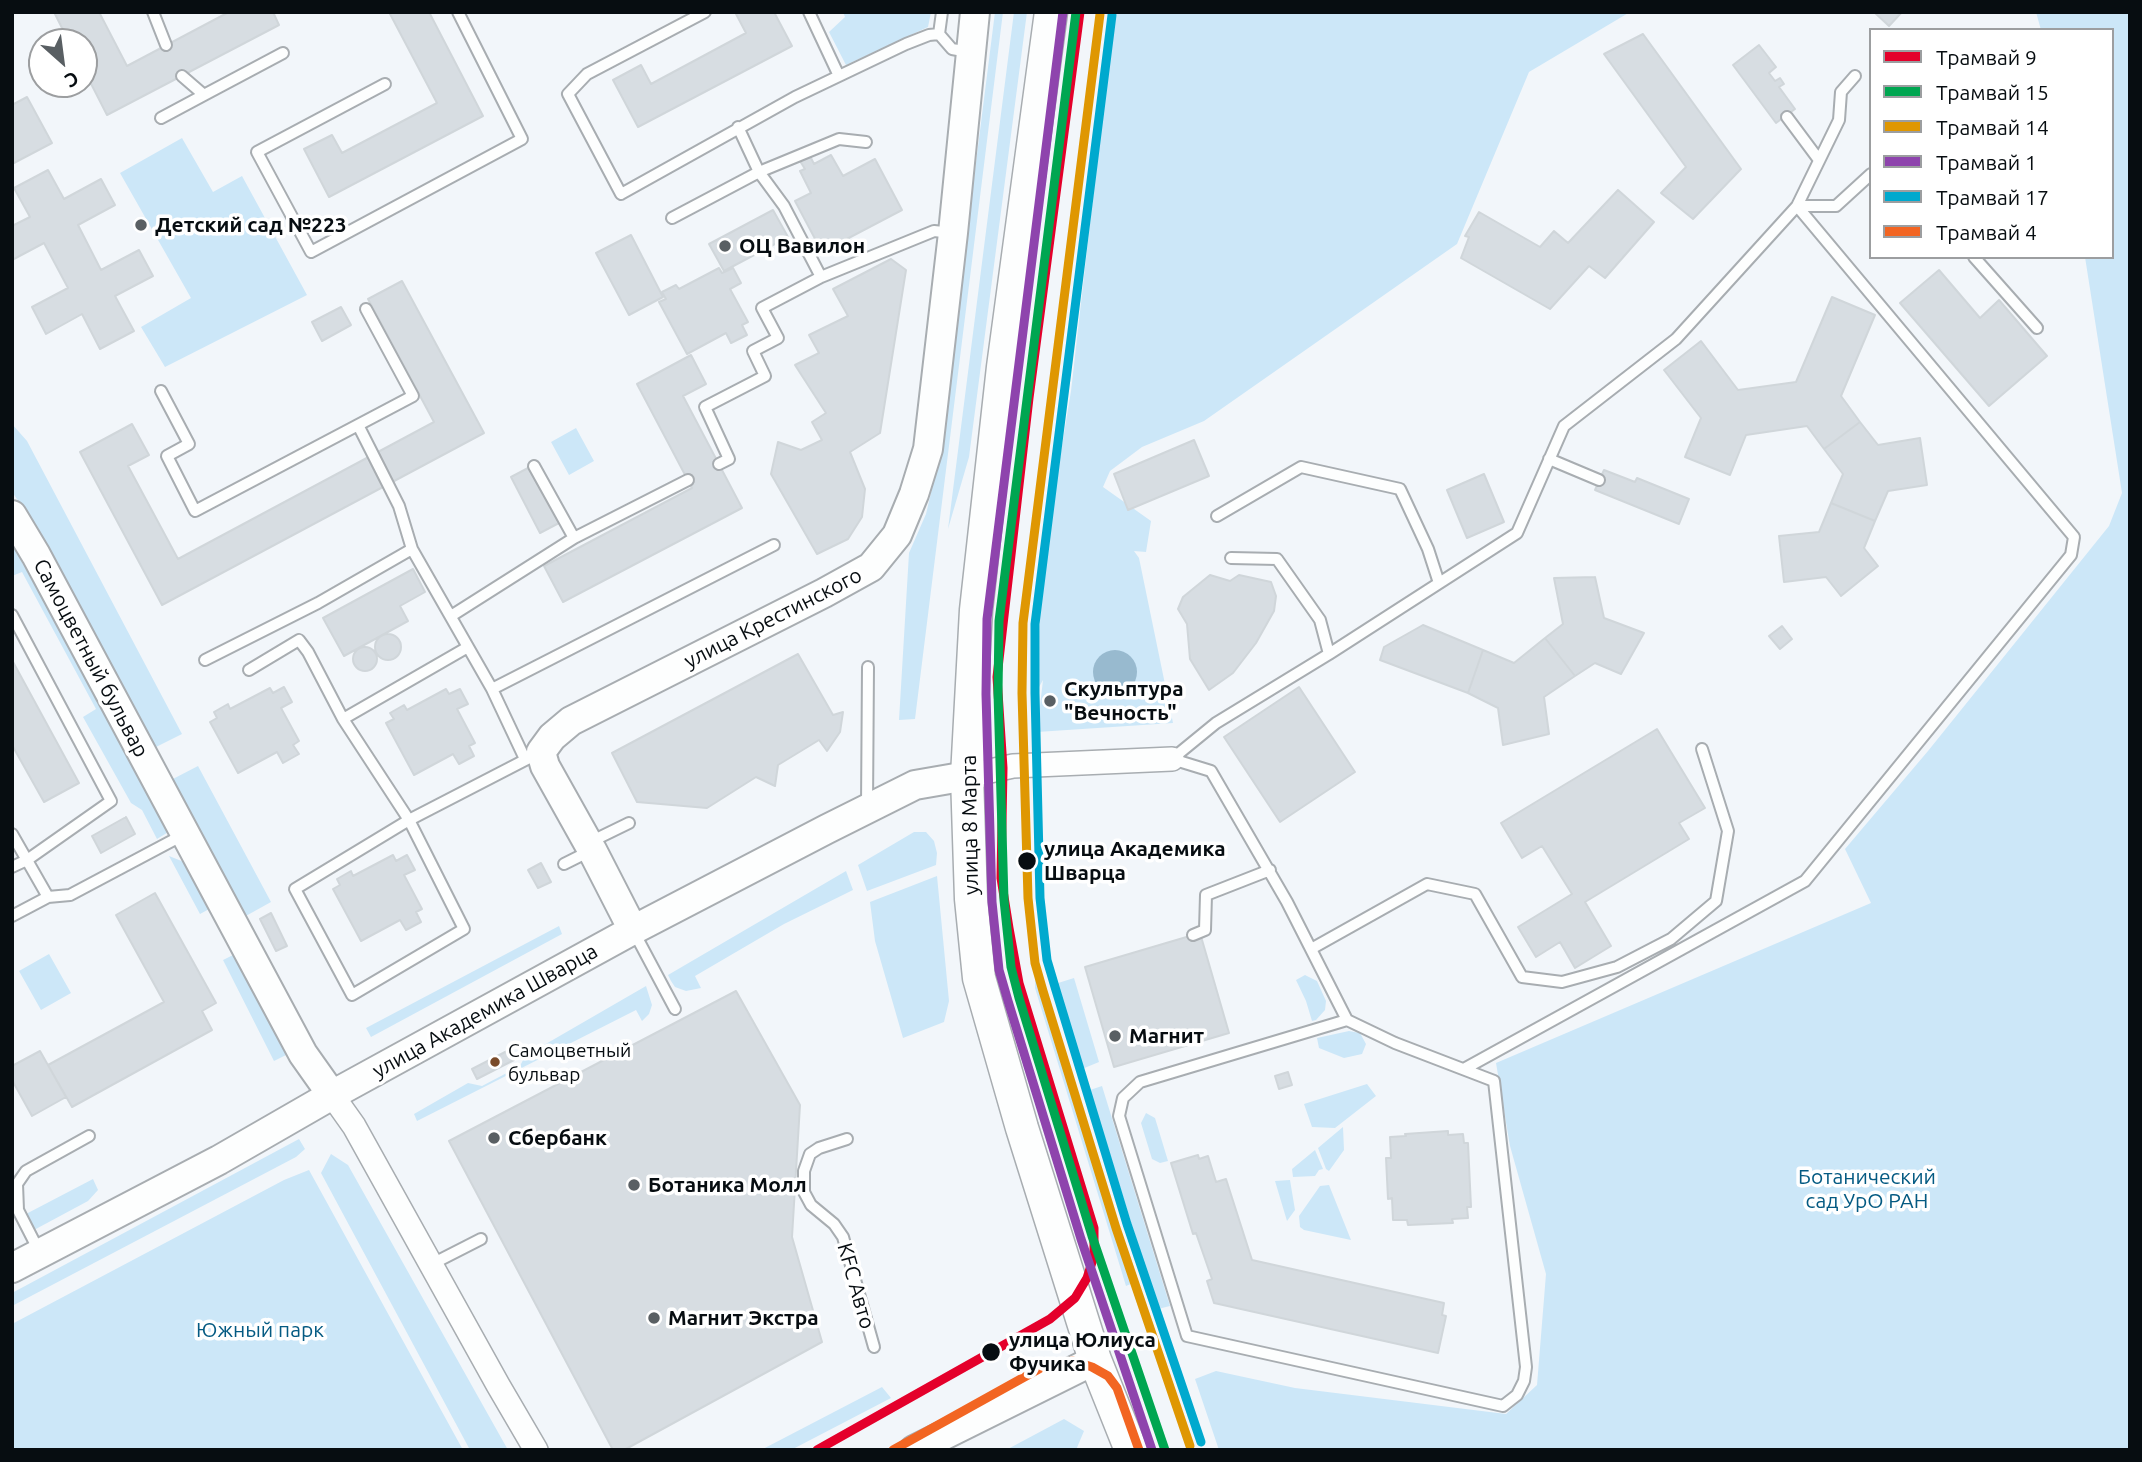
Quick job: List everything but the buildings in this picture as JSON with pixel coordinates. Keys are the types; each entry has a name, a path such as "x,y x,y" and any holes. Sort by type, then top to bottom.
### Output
{"main road":[{"name":"улица 8 Марта","path":"1051,12 1003,367 976,610 967,776 971,900 979,978 1022,1128 1095,1360 1131,1450"}],"street":[{"name":"улица Крестинского","path":"533,756 571,721 871,567 897,535 928,449 975,12"},
{"name":"Самоцветный бульвар","path":"12,515 36,555 303,1054 332,1095"},
{"path":"533,756 545,766 633,930"},
{"path":"967,776 1013,766 1172,760"},
{"name":"улица Академика Шварца","path":"12,1268 219,1160 633,930 867,808 915,785 967,776"},
{"path":"332,1095 354,1126 536,1450"},
{"path":"914,1450 1095,1360"}],"lane":[{"path":"153,12 166,45"},
{"path":"385,84 257,152 311,252 522,139 458,12"},
{"path":"705,12 587,74 568,94 621,194 738,127 839,76 906,44 939,34"},
{"path":"809,12 839,76"},
{"path":"939,34 942,12"},
{"path":"939,34 953,49 969,52"},
{"path":"161,118 283,53"},
{"path":"182,76 204,95"},
{"path":"1172,760 1216,723 1517,533 1564,426 1676,339 1797,206 1839,120 1841,92 1855,76"},
{"path":"1787,117 1819,160"},
{"path":"738,127 759,172 784,206 821,277"},
{"path":"672,218 759,172 839,139 866,142"},
{"path":"1797,206 1836,206 1869,176"},
{"path":"1464,1069 1805,881 2071,555 2074,537 1797,206"},
{"path":"719,464 729,459 705,407 765,376 752,351 778,338 762,308 821,277 934,231 953,233"},
{"path":"1976,259 2037,328"},
{"path":"161,391 189,443 167,456 195,511 413,396 366,309"},
{"path":"249,670 299,640 309,652 343,719 409,820 464,929 352,995 295,889 409,820 533,756 412,549 399,506 358,425"},
{"path":"1549,459 1599,480"},
{"path":"534,466 574,538"},
{"path":"1217,516 1301,467 1400,489 1428,548 1439,583"},
{"path":"451,616 574,538 688,480"},
{"path":"492,690 774,545"},
{"path":"205,660 318,603 412,549"},
{"path":"1231,558 1276,559 1320,620 1329,654"},
{"path":"12,615 111,801 27,860 12,867"},
{"path":"343,719 468,647"},
{"path":"867,808 868,667"},
{"path":"1311,948 1427,884 1475,894 1522,977 1562,982 1617,967 1671,939 1716,901 1728,831 1702,749"},
{"path":"1172,760 1211,771 1270,870 1347,1020 1395,1043 1494,1081 1526,1367 1524,1381 1517,1395 1503,1406 1187,1336 1119,1116 1123,1098 1140,1082 1347,1020"},
{"path":"564,864 629,823"},
{"path":"12,834 48,897"},
{"path":"12,916 48,897 69,895 185,834"},
{"path":"1193,935 1205,930 1206,895 1270,870"},
{"path":"633,930 675,1009"},
{"path":"40,1253 18,1210 17,1184 26,1171 89,1136"},
{"name":"KFC Авто","path":"847,1139 819,1148 810,1154 804,1171 804,1192 811,1205 834,1224 843,1237 874,1347"},
{"path":"432,1264 481,1239"}],"green space":[{"path":"843,12 931,12 928,27 846,65 829,32 845,17"},
{"path":"995,12 1003,12 915,719 899,720 909,553 926,514 938,463"},
{"path":"1014,12 1027,12 969,457 948,529"},
{"path":"1114,12 1630,12 1529,72 1457,244 1204,421 1142,447 1110,471 1103,487 1151,521 1146,552 1134,551 1139,558 1173,723 1037,732 1043,680 1039,687 1040,579 1071,391"},
{"name":"Ботанический сад УрО РАН","path":"2036,12 2130,12 2130,1450 1219,1450 1195,1379 1216,1371 1295,1388 1506,1414 1537,1385 1546,1274 1510,1146 1496,1063 1871,903 1845,849 1928,751 2109,526 2122,493 2085,259 2114,259 2114,28 2040,28"},
{"path":"182,138 213,192 242,176 307,295 165,367 141,327 191,298 120,173"},
{"path":"12,424 27,441 182,734 154,748 41,533 12,492"},
{"path":"576,428 594,461 569,475 551,442"},
{"path":"12,544 170,831 157,839 142,810 131,803 83,717 96,709 22,572 12,576"},
{"path":"198,766 271,902 244,917 171,780"},
{"path":"914,832 926,832 934,841 936,865 867,891 858,865"},
{"path":"169,856 184,862 211,908 200,914"},
{"path":"846,871 853,890 784,924 695,976 701,988 686,991 675,987 671,981 668,975"},
{"path":"937,876 949,1001 944,1022 903,1038 875,941 870,902"},
{"path":"559,926 562,934 371,1037 366,1028"},
{"path":"49,954 71,993 41,1010 19,971"},
{"path":"235,954 286,1055 274,1061 223,960"},
{"path":"1035,966 1133,1283 1126,1286 1035,988"},
{"path":"1305,975 1317,981 1326,1001 1325,1010 1312,1021 1296,980"},
{"path":"1074,978 1099,1062 1082,1069 1055,984"},
{"path":"646,986 652,1005 649,1014 642,1021 636,1010 417,1121 414,1114 468,1083 482,1086 520,1066 525,1056"},
{"path":"1349,1031 1360,1033 1366,1044 1362,1054 1344,1058 1319,1048 1317,1038"},
{"path":"1367,1084 1376,1096 1335,1128 1312,1127 1304,1104"},
{"path":"1102,1086 1170,1306 1158,1309 1090,1090"},
{"path":"1146,1113 1155,1118 1168,1161 1160,1163 1152,1159 1141,1123"},
{"path":"1343,1127 1344,1150 1329,1171 1318,1148"},
{"path":"299,1139 305,1149 296,1157 12,1306 12,1293"},
{"path":"1315,1150 1323,1169 1315,1176 1293,1177 1292,1169"},
{"path":"331,1154 348,1165 508,1450 470,1450 321,1173"},
{"name":"Южный парк","path":"309,1170 463,1450 12,1450 12,1324 284,1180"},
{"path":"93,1179 98,1190 88,1201 34,1230 26,1214"},
{"path":"1290,1180 1295,1210 1287,1221 1275,1181"},
{"path":"1329,1185 1351,1240 1300,1227 1299,1216 1320,1186"},
{"path":"882,1387 891,1398 791,1450 761,1450"},
{"path":"1064,1419 1084,1431 1076,1450 1006,1450"}],"shaded area":[{"path":"1115,650 1130,657 1137,672 1130,687 1115,694 1100,687 1093,672 1100,657"}],"tram line":[{"name":"1","path":"1063,12 987,619 986,694 992,902 999,970 1008,1001 1081,1239 1152,1450"},
{"name":"15","path":"1076,12 999,621 998,693 1004,900 1011,967 1019,998 1092,1236 1165,1450"},
{"name":"9","path":"817,1450 1050,1319 1075,1298 1087,1278 1094,1256 1094,1228 1019,983 1009,928 1001,878 1003,768 997,677 1029,398 1080,12"},
{"name":"14","path":"1100,14 1023,623 1022,693 1028,898 1035,963 1043,991 1116,1228 1190,1446"},
{"name":"17","path":"1112,15 1035,624 1040,898 1047,960 1127,1224 1201,1442"},
{"name":"4","path":"893,1450 1046,1365 1073,1361 1108,1376 1117,1388 1139,1450"}],"place":[{"name":"Детский сад №223","path":"141,225"},
{"name":"ОЦ Вавилон","path":"725,246"},
{"name":"Скульптура \"Вечность\"","path":"1050,701"},
{"name":"улица Академика Шварца","path":"1027,861"},
{"name":"Магнит","path":"1115,1036"},
{"name":"Самоцветный бульвар","path":"495,1062"},
{"name":"Сбербанк","path":"494,1138"},
{"name":"Ботаника Молл","path":"634,1185"},
{"name":"Магнит Экстра","path":"654,1318"},
{"name":"улица Юлиуса Фучика","path":"991,1352"}]}
